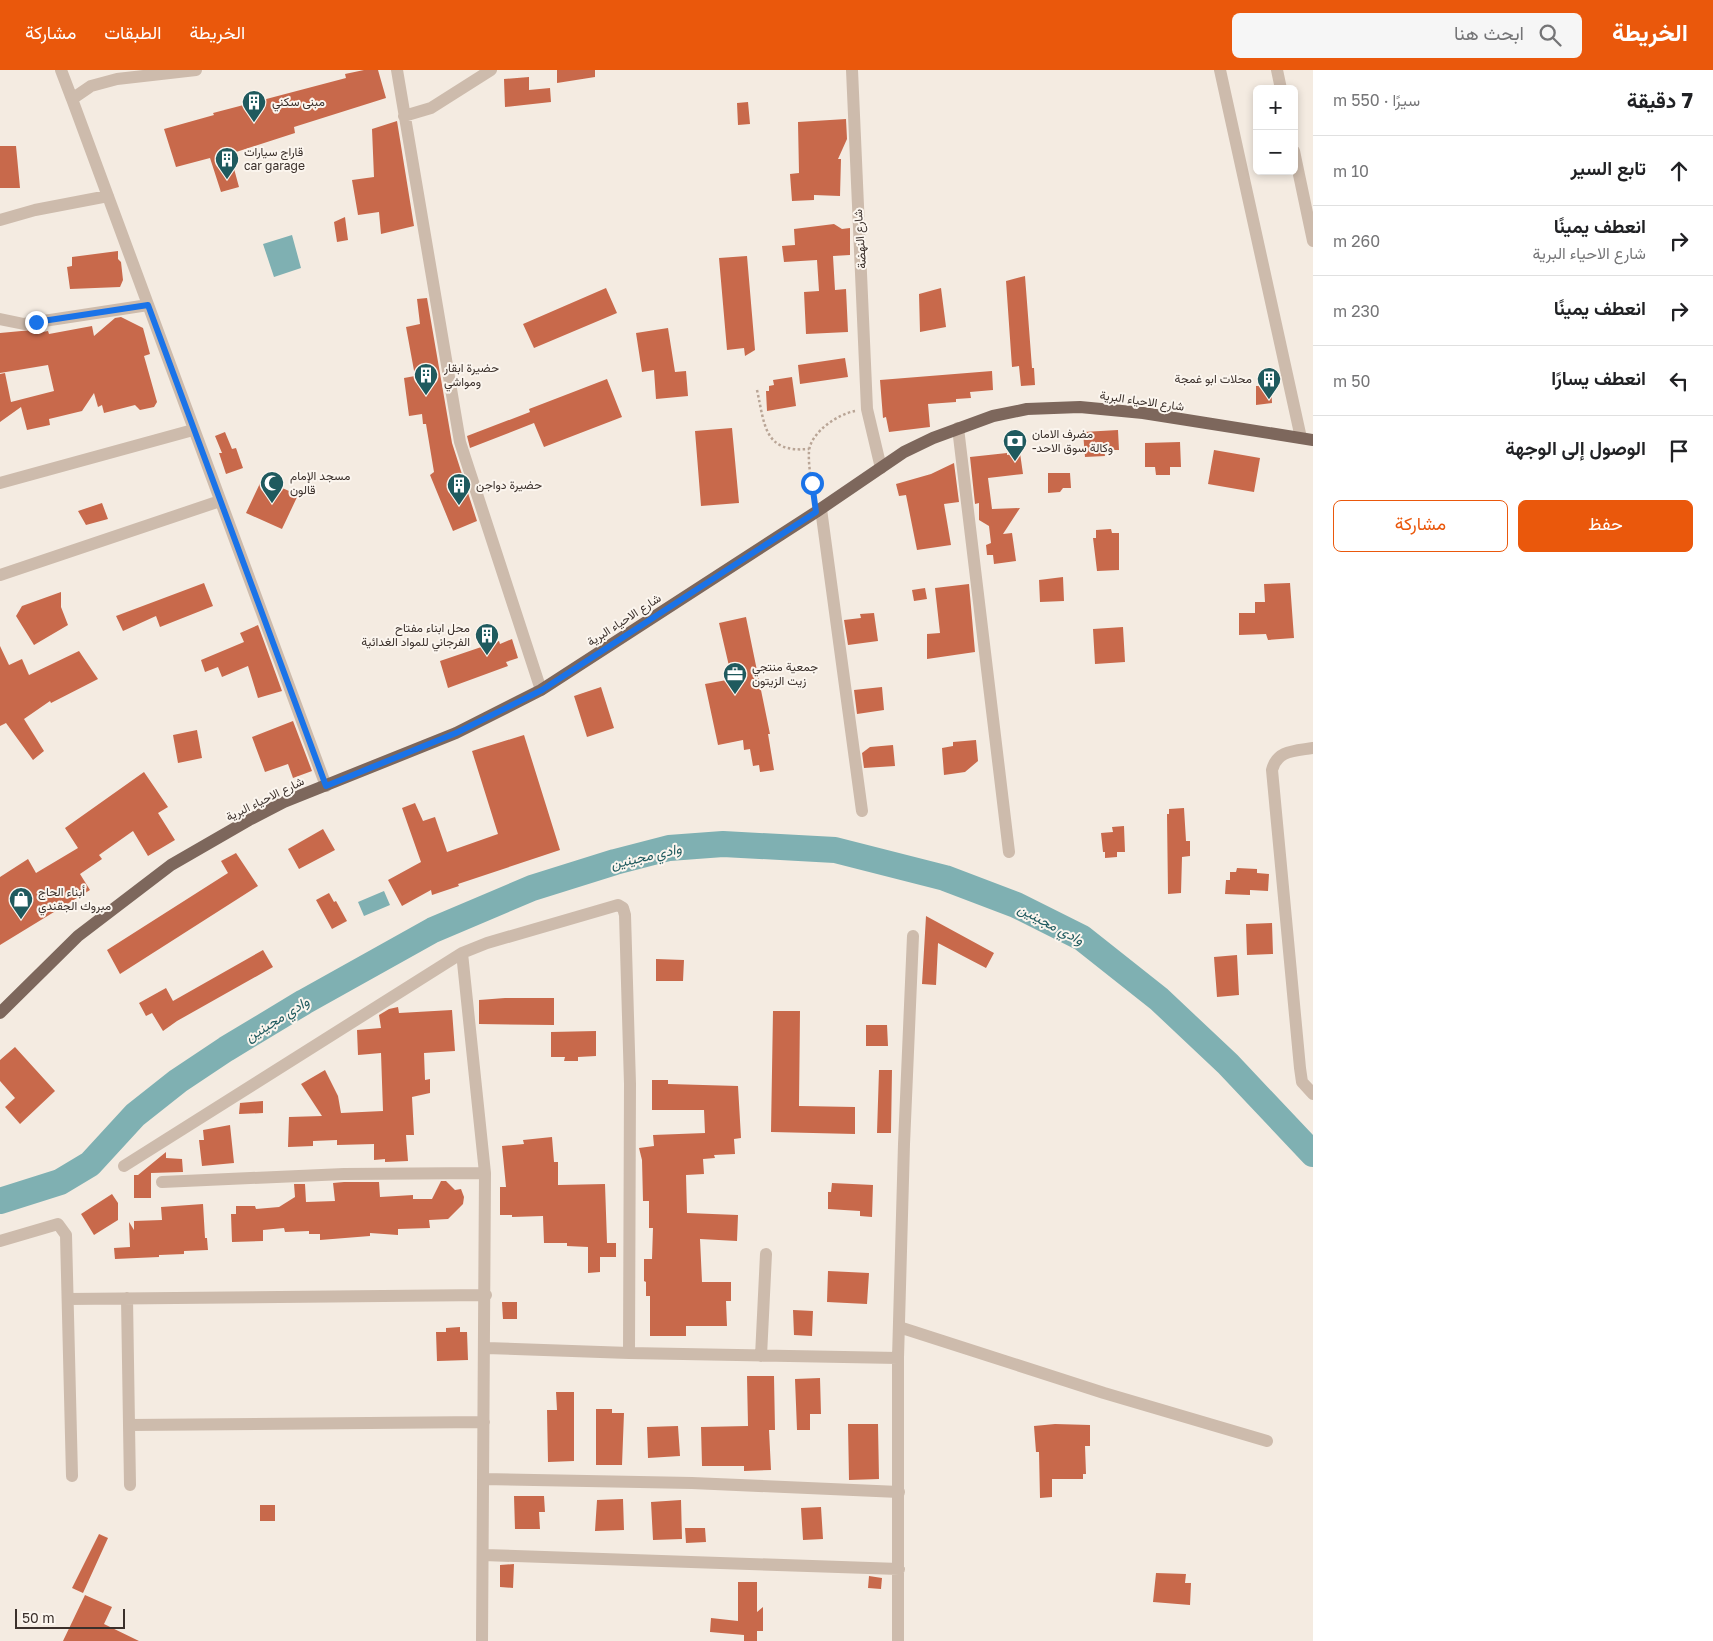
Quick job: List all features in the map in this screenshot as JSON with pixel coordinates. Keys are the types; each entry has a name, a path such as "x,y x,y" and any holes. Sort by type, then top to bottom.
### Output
{"main road":[{"name":"شارع الاحياء البرية","path":"0,1013 72,941 145,883 249,820 326,786 456,733 542,690 818,511 904,452 958,428 1026,409 1080,407 1134,411 1307,439"}],"street":[{"path":"61,70 326,786"},
{"path":"72,99 91,86 117,79 196,70"},
{"path":"397,70 460,442 542,690"},
{"path":"404,116 431,108 491,70"},
{"name":"شارع النهضة","path":"852,70 868,409 881,468"},
{"path":"1220,70 1307,439"},
{"path":"1277,70 1280,85"},
{"path":"1298,170 1313,241"},
{"path":"0,220 34,210 108,196"},
{"path":"0,319 24,324 148,305"},
{"path":"958,428 1009,852"},
{"path":"0,483 193,430"},
{"path":"0,575 220,501"},
{"path":"818,511 862,811"},
{"path":"1313,748 1284,753 1274,761 1272,770 1300,1068 1302,1082 1313,1094"},
{"path":"124,1166 462,953 487,943 618,905 623,908 630,1084 629,1353"},
{"path":"898,1641 898,1358 904,1144 914,936"},
{"path":"462,953 485,1172 486,1348 482,1641"},
{"path":"162,1182 344,1174 485,1172"},
{"path":"0,1241 58,1224 66,1235 72,1476"},
{"path":"761,1356 766,1254"},
{"path":"68,1299 486,1295"},
{"path":"127,1298 130,1486"},
{"path":"899,1327 1104,1393 1267,1441"},
{"path":"486,1348 629,1353 898,1358"},
{"path":"129,1425 484,1422"},
{"path":"483,1479 692,1483 899,1492"},
{"path":"484,1555 899,1569"}],"path":[{"path":"757,390 771,440 781,447 796,450 809,449"},
{"path":"818,511 809,449 824,427 843,413 868,409"}],"water":[{"path":"292,235 301,268 274,277 263,244"},
{"path":"384,891 390,905 364,916 358,902"}],"building":[{"path":"364,70 378,70 386,98 294,127 295,133 230,154 239,187 221,192 210,158 176,167 164,129 214,115 213,113 346,78 345,74"},
{"path":"557,70 595,70 595,77 557,83"},
{"path":"529,77 529,90 550,88 551,102 505,107 504,79"},
{"path":"748,102 750,124 738,125 737,103"},
{"path":"846,119 847,139 838,159 841,159 840,196 814,195 814,200 792,201 790,174 799,173 798,122"},
{"path":"397,121 414,226 381,234 379,212 358,215 352,180 374,177 372,129"},
{"path":"0,146 16,146 20,188 0,188"},
{"path":"345,217 348,240 337,242 334,222"},
{"path":"834,224 842,229 850,228 850,255 833,256 835,290 846,289 848,332 806,334 804,292 819,291 817,260 784,262 782,246 795,245 794,229"},
{"path":"118,251 123,280 120,287 70,289 67,267 72,266 72,257"},
{"path":"747,256 755,350 745,356 744,348 727,350 719,258"},
{"path":"1025,276 1035,385 1021,386 1019,366 1012,367 1006,281"},
{"path":"606,288 617,313 534,348 523,324"},
{"path":"941,288 946,327 920,332 919,294"},
{"name":"حضيرة ابقار ومواشي","path":"427,298 452,443 477,521 453,531 430,475 434,472 426,424 423,424 422,414 409,416 404,378 415,376 406,327 420,324 417,299"},
{"path":"121,317 143,328 150,354 144,356 157,402 154,407 140,410 135,405 104,413 102,405 98,407 94,393 82,411 49,419 50,425 27,430 21,407 0,422 0,374 5,373 11,402 54,391 48,365 0,373 0,333 43,329 43,332 48,331 49,334 92,326 94,336 115,318"},
{"path":"668,328 675,372 686,371 688,396 656,399 654,370 642,372 636,333"},
{"path":"845,358 848,377 800,384 798,365"},
{"path":"992,371 993,390 970,392 971,398 956,399 956,402 928,404 930,427 889,432 886,417 883,418 880,380"},
{"path":"792,377 796,406 767,411 766,391 769,391 769,386 774,385 773,380"},
{"path":"607,379 622,417 544,447 534,423 470,448 467,436 530,412 529,409"},
{"path":"1256,386 1271,386 1272,403 1256,405"},
{"path":"732,428 739,503 701,506 695,431"},
{"path":"1118,430 1119,450 1104,450 1105,456 1085,457 1083,432"},
{"path":"225,432 232,449 236,448 243,468 226,474 219,453 222,453 215,436"},
{"path":"1180,442 1181,467 1170,467 1170,475 1156,475 1155,467 1145,467 1145,443"},
{"path":"1214,450 1260,458 1254,492 1208,484"},
{"path":"1007,453 1007,455 1020,453 1023,474 988,478 992,509 1020,508 1003,534 1012,533 1016,561 994,564 993,555 987,555 986,545 991,543 989,526 979,520 979,503 975,504 970,457"},
{"path":"954,463 959,502 944,504 951,545 917,550 906,495 899,496 896,484 931,474"},
{"path":"1048,473 1070,473 1071,488 1063,488 1060,492 1048,493"},
{"name":"مسجد الإمام قالون","path":"262,479 298,495 282,529 246,513"},
{"path":"102,503 108,519 86,525 78,511"},
{"path":"1111,529 1112,533 1119,533 1119,570 1097,571 1093,538 1096,538 1096,530"},
{"path":"1063,577 1064,601 1040,602 1039,580"},
{"path":"204,583 213,606 160,627 156,616 123,631 116,616"},
{"path":"1290,583 1294,638 1268,640 1266,634 1239,635 1239,613 1255,613 1255,602 1265,602 1264,584"},
{"path":"969,584 975,652 927,659 927,634 940,633 935,588"},
{"path":"925,588 927,599 914,601 912,590"},
{"path":"61,592 61,607 68,625 34,645 16,616 22,606"},
{"path":"874,613 878,641 848,645 844,620 861,618 860,614"},
{"path":"746,617 770,734 768,734 774,770 760,772 759,765 753,766 750,749 744,750 743,740 718,745 705,684 732,679 719,623"},
{"path":"258,625 282,691 258,698 248,666 222,677 218,667 205,672 201,660 244,642 240,633"},
{"path":"1123,627 1125,662 1095,664 1093,629"},
{"path":"512,639 518,658 506,662 508,666 448,688 440,661 499,641 500,644"},
{"path":"0,646 9,665 22,659 29,675 79,651 98,679 51,703 50,701 24,719 44,751 33,760 6,723 0,726"},
{"path":"601,687 614,728 587,737 574,696"},
{"path":"882,687 884,710 857,714 854,690"},
{"path":"293,721 312,771 293,778 288,764 265,772 252,737"},
{"path":"197,730 202,758 178,763 173,735"},
{"path":"524,735 560,850 458,884 459,886 432,895 431,890 402,906 388,880 421,862 402,808 415,803 423,821 435,817 447,852 498,834 472,751"},
{"path":"976,740 978,761 965,772 944,775 942,748 953,746 953,742"},
{"path":"893,745 895,766 864,768 862,753 870,747"},
{"path":"144,772 168,807 158,813 175,840 148,856 133,831 99,855 102,859 80,874 90,890 0,945 0,877 28,859 36,873 78,848 65,828"},
{"path":"1184,808 1186,841 1190,841 1190,856 1182,857 1181,893 1168,894 1167,814 1169,814 1169,809"},
{"path":"1124,826 1125,852 1117,852 1117,857 1105,858 1101,833 1113,832 1112,827"},
{"path":"323,829 335,850 299,869 288,849"},
{"path":"236,853 258,886 120,974 107,950 228,873 221,861"},
{"path":"1237,868 1257,869 1257,873 1269,874 1268,891 1250,890 1250,895 1225,894 1226,880 1230,880 1230,872 1236,872"},
{"path":"329,893 334,902 336,901 347,921 332,929 316,900"},
{"path":"926,916 994,953 986,968 938,943 936,985 922,984"},
{"path":"1272,923 1273,954 1247,955 1246,924"},
{"path":"263,950 273,967 177,1021 163,1031 152,1013 146,1016 139,1003 166,988 173,1001"},
{"path":"1237,955 1239,995 1217,997 1214,957"},
{"path":"656,959 684,960 683,981 656,981"},
{"path":"554,998 554,1025 479,1024 479,1000"},
{"path":"398,1007 399,1013 452,1010 455,1051 424,1053 425,1080 430,1079 430,1093 412,1097 414,1135 406,1135 408,1161 385,1162 385,1159 374,1160 374,1144 337,1145 337,1140 313,1141 313,1146 288,1147 289,1117 322,1116 301,1084 325,1070 338,1096 341,1113 383,1111 381,1053 358,1055 357,1030 381,1028 379,1015 389,1009"},
{"path":"773,1011 800,1011 799,1106 855,1107 855,1134 771,1132"},
{"path":"866,1025 887,1025 888,1046 866,1046"},
{"path":"596,1031 596,1056 578,1057 578,1061 564,1061 565,1057 551,1057 551,1032"},
{"path":"15,1047 55,1091 20,1124 5,1107 15,1098 0,1081 0,1060"},
{"path":"879,1070 892,1070 891,1133 877,1133"},
{"path":"652,1080 668,1080 668,1084 738,1086 741,1138 734,1139 735,1154 714,1155 715,1158 703,1159 704,1174 686,1175 687,1213 738,1215 737,1241 700,1239 702,1282 731,1282 731,1301 726,1301 727,1326 686,1326 686,1336 650,1336 650,1296 646,1296 644,1259 652,1259 653,1228 649,1228 649,1201 643,1201 642,1160 639,1148 654,1146 653,1135 705,1133 704,1110 652,1110"},
{"path":"263,1101 263,1113 239,1114 240,1103"},
{"path":"230,1125 234,1163 202,1166 199,1140 204,1140 203,1130"},
{"path":"552,1137 554,1162 558,1162 558,1185 605,1184 607,1243 616,1243 616,1257 600,1257 600,1272 588,1273 588,1247 567,1246 567,1243 544,1243 543,1216 512,1217 512,1215 500,1215 500,1187 506,1187 502,1146 524,1144 523,1140"},
{"path":"166,1152 166,1158 182,1159 183,1172 151,1173 151,1198 134,1198 134,1175 138,1175"},
{"path":"441,1181 446,1181 455,1190 461,1189 464,1197 463,1204 448,1219 429,1220 430,1228 398,1229 398,1235 370,1233 370,1236 320,1240 320,1234 309,1234 309,1231 285,1232 284,1228 263,1230 263,1241 232,1242 231,1214 236,1214 236,1206 255,1206 256,1209 279,1207 295,1197 294,1184 305,1184 306,1202 335,1201 333,1183 344,1182 379,1182 380,1197 413,1195 413,1199 432,1199"},
{"path":"832,1183 873,1185 872,1217 860,1216 860,1211 828,1209 828,1192 831,1192"},
{"path":"112,1194 118,1203 118,1220 94,1235 81,1214"},
{"path":"203,1204 205,1238 207,1238 208,1250 184,1251 184,1254 159,1255 159,1257 115,1259 114,1248 130,1247 129,1222 134,1230 134,1221 162,1220 161,1207"},
{"path":"828,1271 869,1273 867,1304 827,1302"},
{"path":"502,1302 517,1302 517,1319 503,1319"},
{"path":"793,1310 813,1311 812,1336 794,1335"},
{"path":"460,1327 460,1332 467,1332 468,1360 437,1361 436,1332 446,1332 446,1328"},
{"path":"747,1376 774,1376 775,1430 769,1430 771,1470 744,1471 744,1466 702,1466 701,1427 748,1426"},
{"path":"820,1378 821,1414 810,1414 810,1430 797,1430 795,1379"},
{"path":"556,1392 574,1392 574,1461 548,1462 547,1410 557,1410"},
{"path":"596,1409 612,1409 612,1413 624,1413 622,1465 596,1465"},
{"path":"848,1424 878,1424 879,1479 849,1480"},
{"path":"1055,1424 1090,1425 1090,1446 1085,1446 1086,1474 1083,1474 1083,1479 1052,1479 1052,1497 1040,1498 1039,1452 1036,1452 1034,1426"},
{"path":"678,1426 680,1456 648,1458 647,1427"},
{"path":"514,1496 544,1496 545,1512 539,1512 540,1529 515,1529"},
{"path":"623,1499 624,1530 595,1531 597,1500"},
{"path":"681,1500 682,1539 653,1540 651,1502"},
{"path":"260,1505 275,1505 275,1521 260,1521"},
{"path":"821,1507 823,1539 803,1540 801,1508"},
{"path":"685,1528 705,1528 706,1542 686,1543"},
{"path":"99,1534 108,1538 83,1593 72,1588"},
{"path":"514,1564 513,1588 500,1587 500,1565"},
{"path":"1156,1573 1186,1574 1185,1583 1191,1583 1190,1605 1153,1602"},
{"path":"869,1576 882,1578 881,1589 868,1588"},
{"path":"738,1582 757,1582 757,1612 763,1607 763,1631 757,1631 757,1641 744,1641 744,1635 710,1632 711,1618 738,1621"},
{"path":"85,1595 112,1607 104,1624 139,1641 63,1641"}],"waterway":[{"name":"وادي مجينين","path":"0,1201 60,1182 90,1164 135,1115 178,1081 226,1049 304,1002 433,930 532,888 615,862 669,848 723,844 835,850 945,878 1016,905 1082,938 1159,999 1228,1064 1313,1154"}],"place":[{"name":"مبنى سكني","path":"254,123"},
{"name":"قاراج سيارات car garage","path":"227,180"},
{"name":"حضيرة ابقار ومواشي","path":"426,396"},
{"name":"محلات ابو غمجة","path":"1269,400"},
{"name":"مضرف الامان -وكالة سوق الاحد","path":"1015,462"},
{"name":"مسجد الإمام قالون","path":"272,504"},
{"name":"حضيرة دواجن","path":"459,506"},
{"name":"محل ابناء مفتاح الفرجاني للمواد الغدائية","path":"487,656"},
{"name":"جمعية منتجي زيت الزيتون","path":"735,695"},
{"name":"أبناء الحاج مبروك الجقندي","path":"21,920"}],"route":[{"path":"36,322 148,305 326,786 456,733 542,690 565,676 655,615 816,512 812,483"}]}
